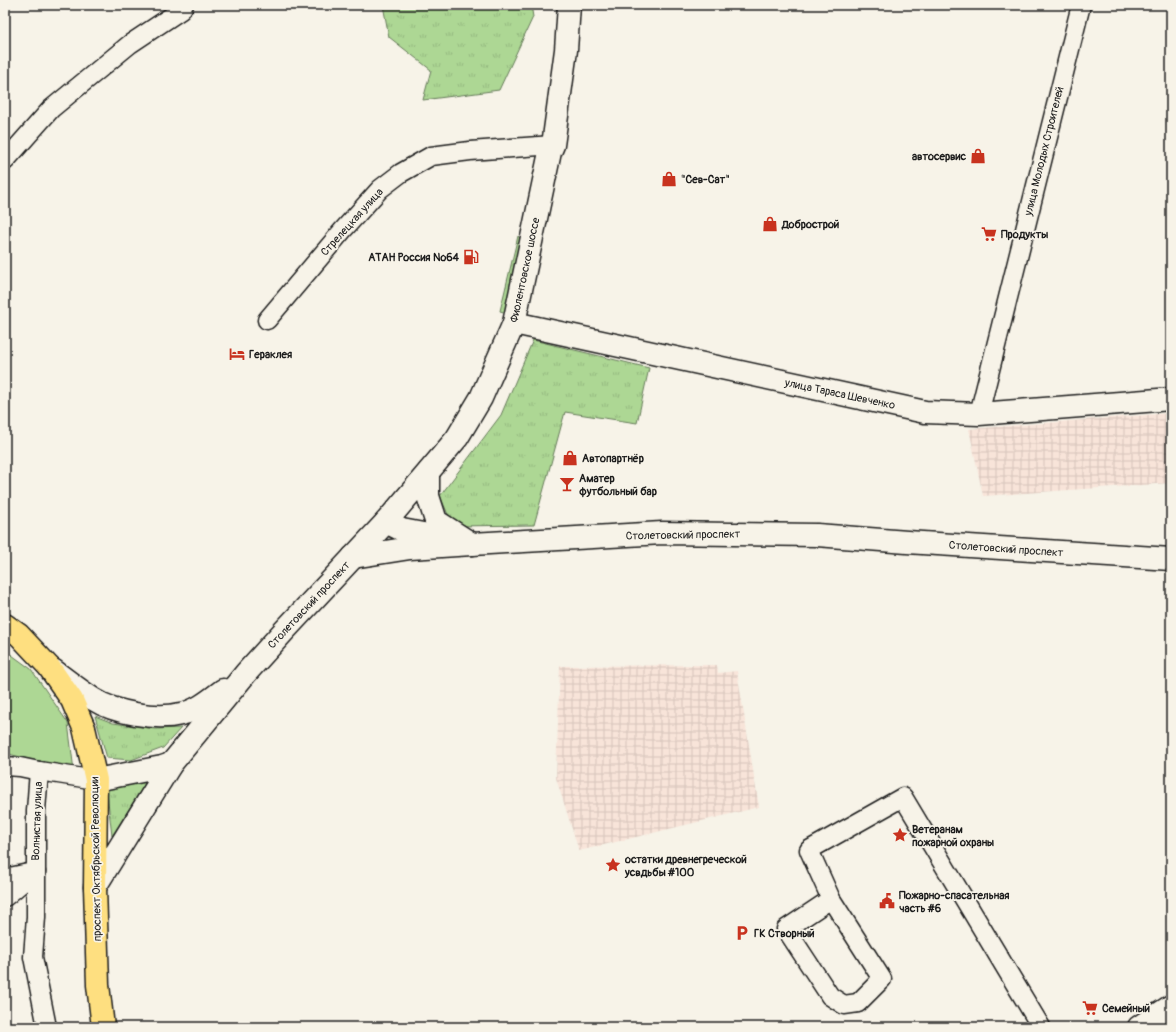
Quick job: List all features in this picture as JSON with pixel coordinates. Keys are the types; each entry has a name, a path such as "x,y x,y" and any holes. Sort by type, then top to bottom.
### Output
{"main road":[{"name":"Фиолентовское шоссе","path":"353,557 386,522 457,438 482,398 514,323 553,145 566,50 569,5"},
{"name":"улица Тараса Шевченко","path":"514,323 925,412 979,414 1171,399"},
{"path":"428,473 428,496 436,522 472,544"},
{"path":"386,522 402,530 472,544"},
{"name":"Столетовский проспект","path":"96,887 171,764 246,673 353,557 410,548 662,533 816,535 1171,559"},
{"name":"проспект Октябрьской Революции","path":"5,626 19,635 49,667 72,700 84,728 96,780 98,984 104,1027"},
{"path":"5,635 17,643 54,690 96,780 162,768 171,764"},
{"name":"Столетовский проспект","path":"49,667 94,700 121,711 153,716 182,714 201,706 246,673"},
{"path":"1139,1027 1171,1006"}],"street":[{"path":"5,161 51,109 130,44 181,10 184,5"},
{"name":"улица Молодых Строителей","path":"979,414 1080,5"},
{"name":"Стрелецкая улица","path":"267,320 343,230 380,189 401,173 431,156 470,151 553,145"},
{"path":"5,766 20,766 39,771 96,780"},
{"name":"Волнистая улица","path":"39,771 36,811 36,917 33,957 47,1027"},
{"path":"831,899 786,929 830,996 844,1005 858,1003 882,979 831,899 809,850 903,797 1041,1027"},
{"name":"Волнистая улица","path":"5,878 36,871"},
{"name":"Волнистая улица","path":"5,897 36,871"}],"shaded area":[{"path":"1171,413 1171,483 983,496 969,429"},
{"path":"717,665 718,673 737,671 759,807 579,851 556,778 560,666"}],"green space":[{"path":"383,5 531,5 533,17 499,90 423,100 431,70 389,37"},
{"path":"518,236 527,246 511,314 500,311"},
{"path":"533,340 649,368 637,423 565,412 534,525 453,526 440,496 501,415"},
{"path":"5,650 31,669 68,723 74,771 9,754 5,755"},
{"path":"95,716 113,723 155,729 181,728 163,748 131,760 107,758"},
{"path":"147,780 112,836 106,784"}],"place":[{"name":"автосервис","path":"978,156"},
{"name":"\"Сев-Сат\"","path":"669,179"},
{"name":"Добрострой","path":"770,224"},
{"name":"Продукты","path":"989,234"},
{"name":"АТАН Россия №64","path":"471,257"},
{"name":"Гераклея","path":"237,354"},
{"name":"Автопартнёр","path":"570,458"},
{"name":"Аматер футбольный бар","path":"567,484"},
{"name":"Ветеранам пожарной охраны","path":"900,835"},
{"name":"остатки древнегреческой усвдьбы #100","path":"613,865"},
{"name":"Пожарно-спасательная часть #6","path":"887,901"},
{"name":"ГК Створный","path":"742,933"},
{"name":"Семейный","path":"1090,1008"}]}
